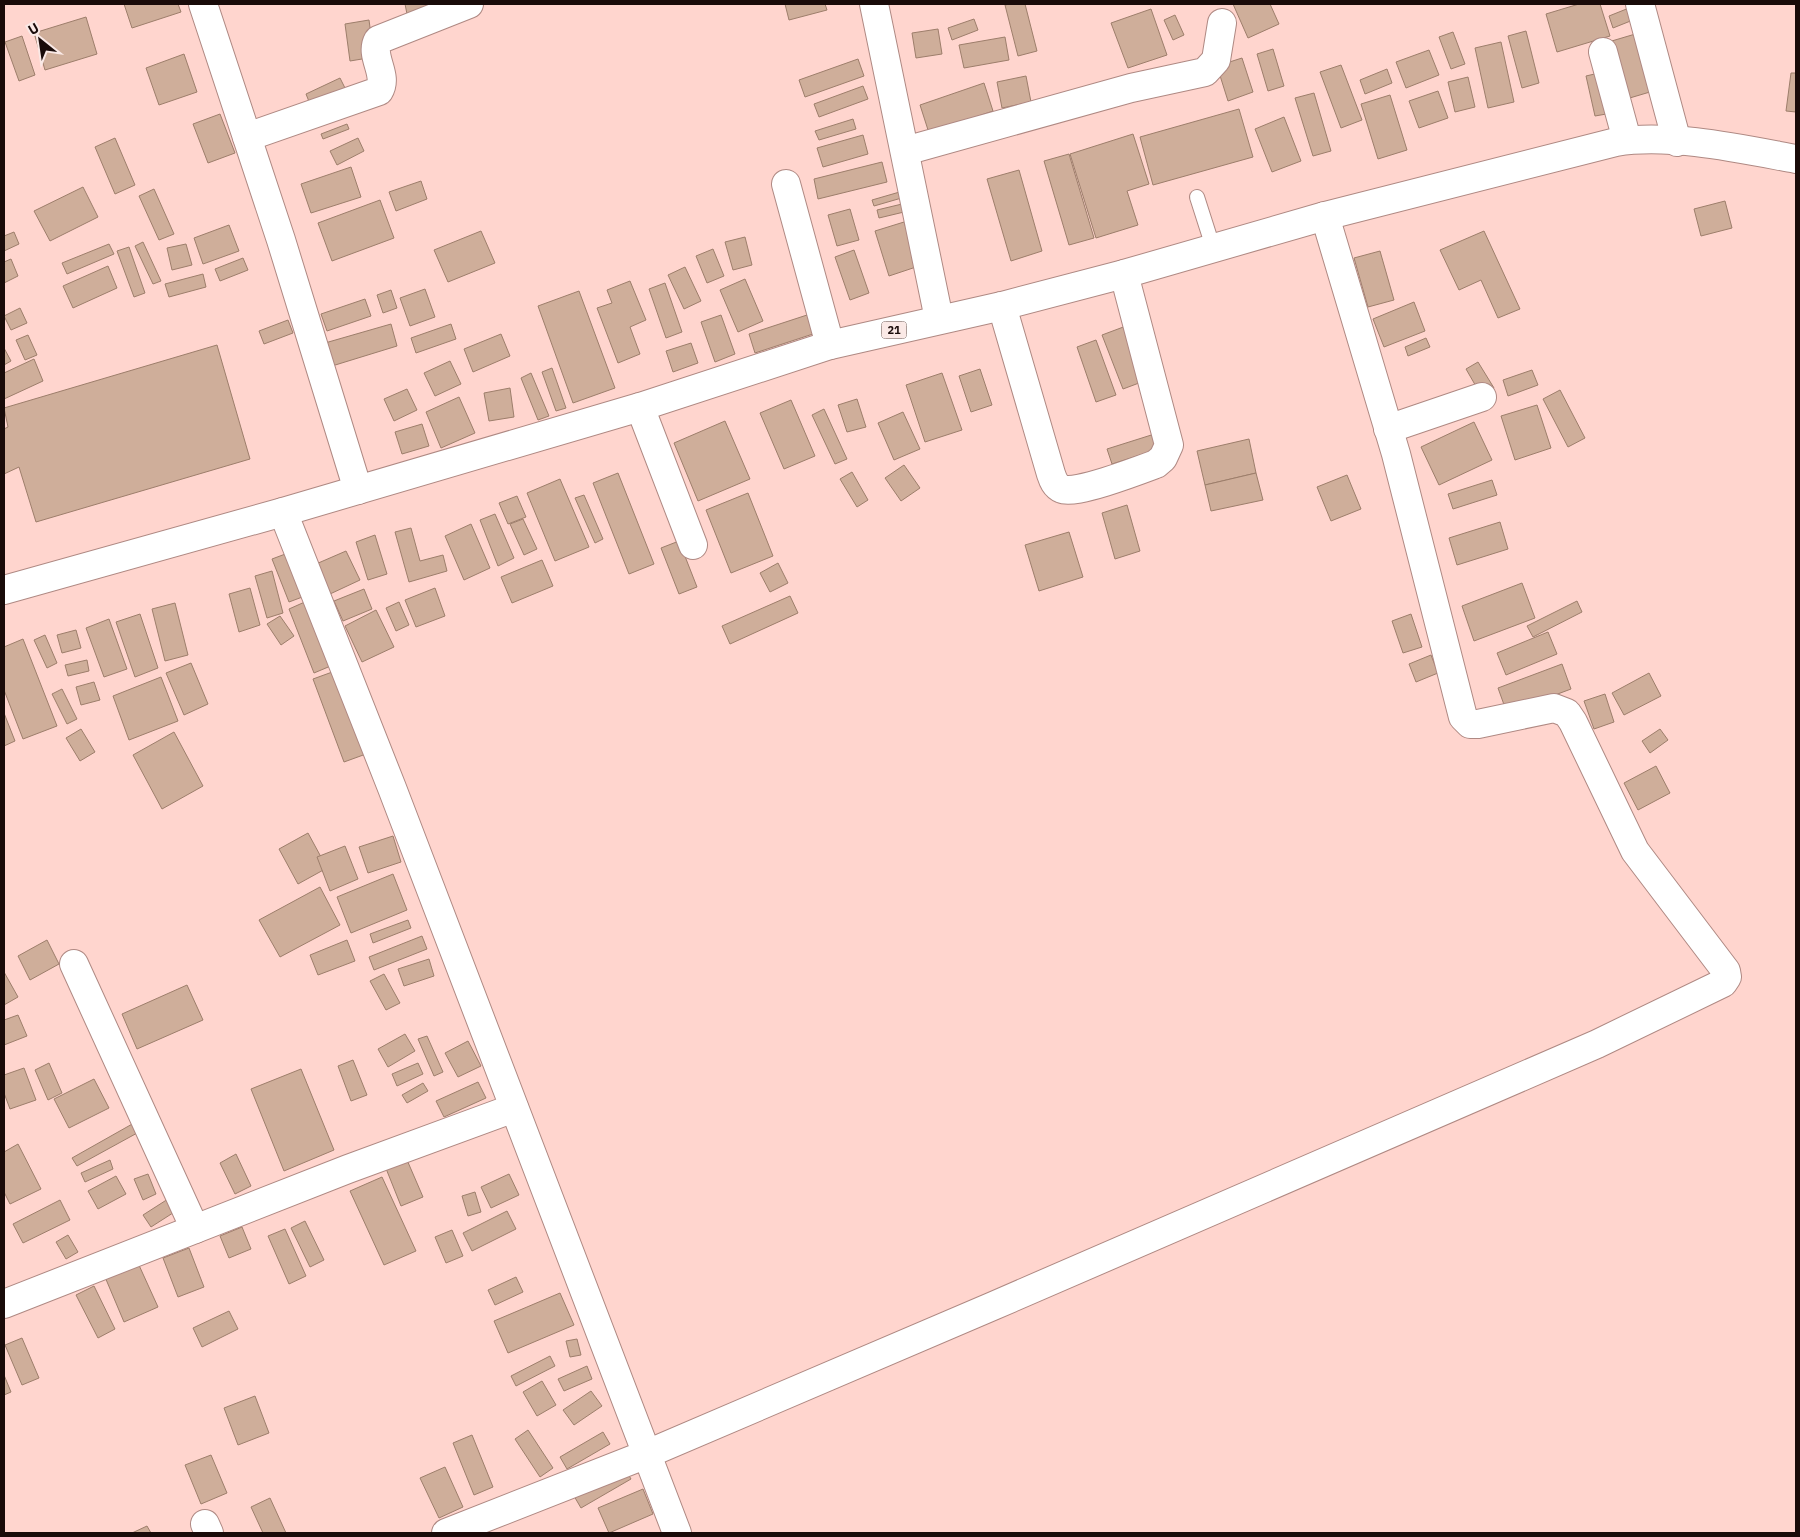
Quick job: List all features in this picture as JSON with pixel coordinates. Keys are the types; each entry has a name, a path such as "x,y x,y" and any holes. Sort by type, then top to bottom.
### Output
{"main road":[{"path":"203,4 358,490"},
{"path":"247,138 379,91 382,80 375,47 378,40 469,4"},
{"path":"874,4 939,319"},
{"path":"1640,4 1677,142"},
{"path":"905,151 1131,88 1205,72 1216,60 1222,23"},
{"path":"1603,52 1627,140"},
{"name":"21","path":"4,587 283,512 640,407 830,345 1002,306 1124,274 1325,216 1627,140 1677,142 1796,159"},
{"path":"786,184 830,345"},
{"path":"446,1533 647,1454 1597,1044 1723,983 1727,977 1726,971 1635,851 1567,713 1554,708 1478,724 1470,724 1463,717 1388,429 1325,216"},
{"path":"1002,306 1055,484 1063,490 1078,490 1156,464 1163,458 1169,445 1124,274"},
{"path":"1388,429 1482,397"},
{"path":"640,407 693,545"},
{"path":"283,512 392,788 677,1533"},
{"path":"74,964 195,1229"},
{"path":"4,1304 514,1108"}],"lane":[{"path":"1197,197 1213,247"}],"building":[{"path":"124,4 178,4 181,12 132,28"},
{"path":"405,4 428,4 429,9 407,14"},
{"path":"785,4 825,4 827,10 789,20"},
{"path":"1025,4 1037,51 1018,56 1005,5"},
{"path":"1233,4 1270,4 1279,24 1248,38"},
{"path":"1579,4 1600,4 1610,36 1557,52 1546,14"},
{"path":"1634,6 1638,18 1613,28 1609,16"},
{"path":"1151,9 1167,55 1128,68 1111,23"},
{"path":"1175,15 1184,35 1173,40 1164,20"},
{"path":"86,17 97,54 45,70 34,33"},
{"path":"974,19 978,30 952,40 948,28"},
{"path":"369,20 374,57 350,61 345,24"},
{"path":"938,29 942,54 916,58 912,33"},
{"path":"1526,31 1539,83 1522,88 1508,36"},
{"path":"1453,32 1465,64 1451,69 1439,37"},
{"path":"1642,32 1660,89 1623,100 1605,43"},
{"path":"22,36 35,75 19,81 5,42"},
{"path":"1005,37 1009,60 964,68 959,45"},
{"path":"1501,42 1514,102 1488,108 1475,48"},
{"path":"1273,49 1284,86 1268,91 1257,54"},
{"path":"1429,50 1439,75 1406,88 1396,62"},
{"path":"184,54 197,92 159,105 146,68"},
{"path":"1242,58 1253,92 1228,101 1217,66"},
{"path":"858,59 864,76 805,97 799,80"},
{"path":"1341,65 1362,120 1341,128 1320,72"},
{"path":"1387,69 1392,83 1365,94 1360,80"},
{"path":"1603,72 1612,113 1595,116 1586,76"},
{"path":"1791,73 1796,73 1796,112 1786,111"},
{"path":"1026,76 1031,102 1002,108 997,82"},
{"path":"1468,77 1475,107 1455,112 1448,82"},
{"path":"340,78 347,92 312,109 306,94"},
{"path":"984,83 993,111 929,133 920,105"},
{"path":"863,86 868,99 819,117 814,104"},
{"path":"1438,91 1448,118 1419,128 1409,101"},
{"path":"1314,93 1331,151 1313,156 1295,98"},
{"path":"1390,95 1407,150 1378,159 1361,104"},
{"path":"1239,109 1253,157 1153,185 1140,137"},
{"path":"220,114 235,153 208,163 193,124"},
{"path":"1284,117 1301,161 1272,172 1255,129"},
{"path":"853,119 856,129 819,140 815,131"},
{"path":"347,124 349,129 323,139 321,134"},
{"path":"1133,134 1149,184 1127,191 1138,225 1096,238 1070,154"},
{"path":"863,135 868,154 823,167 817,148"},
{"path":"115,138 135,185 115,194 95,147"},
{"path":"358,138 364,151 337,165 330,151"},
{"path":"1069,154 1094,238 1069,245 1044,161"},
{"path":"882,162 887,182 818,199 814,179"},
{"path":"351,167 361,197 311,213 301,184"},
{"path":"1019,170 1042,251 1011,261 987,179"},
{"path":"421,181 427,199 396,211 389,192"},
{"path":"83,187 98,217 50,241 34,211"},
{"path":"154,189 174,234 159,240 139,196"},
{"path":"903,191 905,197 874,206 872,200"},
{"path":"380,200 394,238 332,261 318,223"},
{"path":"1725,201 1732,228 1701,236 1694,209"},
{"path":"902,204 904,212 879,218 877,210"},
{"path":"850,209 859,240 837,246 828,215"},
{"path":"904,222 919,266 889,276 875,231"},
{"path":"229,225 239,251 203,264 194,238"},
{"path":"481,231 495,263 448,282 434,250"},
{"path":"1484,231 1520,309 1498,318 1481,280 1459,290 1440,250"},
{"path":"14,232 19,244 4,251 4,236"},
{"path":"745,237 752,265 733,270 725,242"},
{"path":"143,242 161,281 153,284 135,246"},
{"path":"109,244 114,254 67,274 62,263"},
{"path":"186,244 192,265 172,270 167,248"},
{"path":"129,247 145,293 134,297 117,251"},
{"path":"713,249 724,276 707,283 696,256"},
{"path":"854,250 869,293 850,300 835,257"},
{"path":"1380,251 1394,300 1368,307 1354,258"},
{"path":"243,258 248,270 220,281 215,269"},
{"path":"11,259 18,276 4,283 4,262"},
{"path":"108,266 117,288 73,308 63,286"},
{"path":"685,267 701,301 684,309 668,275"},
{"path":"203,274 206,287 169,297 165,284"},
{"path":"745,279 763,321 738,332 720,290"},
{"path":"630,281 646,320 630,327 640,354 618,363 597,308 612,303 607,290"},
{"path":"665,283 682,332 666,338 649,289"},
{"path":"425,289 435,317 410,326 400,298"},
{"path":"391,290 397,308 383,313 377,295"},
{"path":"579,291 615,388 573,403 538,306"},
{"path":"365,299 371,316 327,331 321,314"},
{"path":"1414,302 1425,331 1384,347 1373,319"},
{"path":"20,308 27,323 11,330 4,316"},
{"path":"721,315 735,354 715,362 701,322"},
{"path":"807,315 813,334 755,353 749,334"},
{"path":"288,320 293,333 264,344 259,331"},
{"path":"391,324 397,346 332,366 325,343"},
{"path":"451,324 456,339 416,353 411,338"},
{"path":"1126,326 1147,380 1123,389 1102,335"},
{"path":"501,334 510,356 473,372 464,349"},
{"path":"28,335 37,355 25,360 16,340"},
{"path":"1426,338 1430,347 1408,356 1405,347"},
{"path":"1096,340 1116,395 1096,402 1077,347"},
{"path":"691,343 698,363 673,372 666,351"},
{"path":"217,345 250,459 36,522 19,467 4,474 4,429 8,427 4,408"},
{"path":"4,348 11,361 4,365"},
{"path":"34,359 43,381 4,399 4,373"},
{"path":"450,361 461,384 435,396 424,373"},
{"path":"1478,362 1494,388 1481,395 1466,369"},
{"path":"552,368 566,408 556,411 542,372"},
{"path":"980,369 992,405 971,412 959,376"},
{"path":"1532,370 1538,385 1508,396 1503,380"},
{"path":"531,373 549,416 538,420 521,378"},
{"path":"942,373 962,430 925,442 906,385"},
{"path":"510,388 514,417 489,421 484,393"},
{"path":"407,389 417,410 394,421 384,399"},
{"path":"1560,390 1585,438 1568,447 1543,399"},
{"path":"459,397 475,433 441,448 426,412"},
{"path":"857,399 866,427 847,432 838,405"},
{"path":"791,400 815,456 784,469 760,413"},
{"path":"1537,405 1551,448 1515,460 1501,416"},
{"path":"824,409 847,459 835,464 812,415"},
{"path":"903,412 920,449 894,460 878,423"},
{"path":"725,421 750,479 698,501 674,443"},
{"path":"1474,422 1492,460 1439,485 1421,447"},
{"path":"422,424 429,446 402,454 395,432"},
{"path":"1164,431 1168,446 1112,464 1107,449"},
{"path":"1249,439 1256,473 1205,485 1197,451"},
{"path":"904,465 920,488 901,501 885,478"},
{"path":"852,472 868,500 857,507 840,479"},
{"path":"618,473 654,564 629,574 593,483"},
{"path":"1256,473 1263,500 1211,511 1205,485"},
{"path":"1347,475 1361,509 1331,521 1317,487"},
{"path":"560,479 589,547 555,561 527,493"},
{"path":"1492,480 1497,495 1453,509 1448,494"},
{"path":"748,493 773,556 731,573 706,510"},
{"path":"584,495 603,539 595,543 575,498"},
{"path":"517,496 526,517 508,524 499,503"},
{"path":"1127,505 1140,551 1115,559 1102,513"},
{"path":"495,514 514,558 498,566 480,520"},
{"path":"523,519 537,549 524,555 510,524"},
{"path":"1500,522 1508,549 1457,565 1449,538"},
{"path":"471,524 490,568 464,580 445,536"},
{"path":"411,528 420,561 443,555 447,571 409,582 395,532"},
{"path":"1069,532 1083,577 1039,591 1025,545"},
{"path":"375,535 387,574 368,580 356,542"},
{"path":"679,541 697,587 679,594 661,548"},
{"path":"346,551 360,580 330,594 316,564"},
{"path":"288,553 305,596 289,602 272,559"},
{"path":"542,560 553,586 512,603 501,577"},
{"path":"778,563 788,583 770,592 760,573"},
{"path":"272,571 283,613 267,618 255,576"},
{"path":"1522,583 1535,618 1474,641 1462,606"},
{"path":"250,588 260,625 239,632 229,594"},
{"path":"435,588 445,616 416,627 405,600"},
{"path":"364,589 372,609 343,621 334,601"},
{"path":"790,596 798,613 730,644 722,626"},
{"path":"307,601 333,665 314,673 289,609"},
{"path":"1577,601 1582,612 1533,637 1527,626"},
{"path":"399,602 409,625 396,631 386,608"},
{"path":"175,603 188,655 165,661 152,609"},
{"path":"376,610 394,647 362,662 345,626"},
{"path":"140,614 158,668 135,677 116,622"},
{"path":"1411,614 1422,647 1403,653 1392,621"},
{"path":"280,616 294,636 281,645 267,624"},
{"path":"109,619 127,669 104,677 86,628"},
{"path":"76,630 81,648 62,653 57,635"},
{"path":"1548,632 1557,654 1506,675 1497,653"},
{"path":"45,635 57,663 47,668 34,640"},
{"path":"23,639 57,726 23,739 4,690 4,647"},
{"path":"1431,655 1438,673 1416,682 1409,664"},
{"path":"87,660 89,671 68,676 65,665"},
{"path":"191,663 208,704 184,715 166,673"},
{"path":"1562,664 1571,689 1507,713 1498,688"},
{"path":"335,671 366,754 344,762 313,679"},
{"path":"1649,673 1661,696 1624,715 1612,693"},
{"path":"161,677 178,721 129,740 113,696"},
{"path":"94,682 100,700 81,705 76,687"},
{"path":"62,689 77,719 67,724 52,694"},
{"path":"1605,694 1614,722 1594,729 1584,701"},
{"path":"4,713 15,741 4,746"},
{"path":"81,729 95,752 80,761 66,738"},
{"path":"1660,729 1668,740 1650,753 1642,741"},
{"path":"174,732 203,786 162,809 133,755"},
{"path":"1656,766 1670,793 1638,810 1624,783"},
{"path":"308,833 327,868 298,884 279,849"},
{"path":"393,836 401,862 368,873 359,847"},
{"path":"345,846 358,879 330,891 317,857"},
{"path":"393,874 407,910 351,933 337,897"},
{"path":"320,887 340,925 280,957 259,920"},
{"path":"408,920 411,928 373,943 370,934"},
{"path":"422,936 427,949 374,970 369,957"},
{"path":"47,940 59,964 30,980 18,956"},
{"path":"347,940 355,961 318,975 310,955"},
{"path":"429,959 434,976 404,986 398,969"},
{"path":"4,972 18,997 4,1005"},
{"path":"384,974 400,1003 386,1010 370,981"},
{"path":"187,985 203,1020 137,1049 122,1014"},
{"path":"18,1015 27,1036 4,1045 4,1020"},
{"path":"405,1034 415,1051 388,1067 378,1049"},
{"path":"427,1036 443,1072 434,1076 418,1039"},
{"path":"468,1041 481,1066 458,1077 445,1053"},
{"path":"353,1060 367,1095 351,1101 338,1066"},
{"path":"49,1063 62,1093 48,1100 35,1070"},
{"path":"418,1063 423,1074 397,1086 392,1074"},
{"path":"24,1068 36,1100 10,1109 4,1093 4,1075"},
{"path":"301,1069 334,1150 284,1171 251,1089"},
{"path":"94,1079 109,1108 69,1128 54,1099"},
{"path":"478,1082 486,1098 444,1117 436,1101"},
{"path":"423,1083 428,1091 407,1103 402,1095"},
{"path":"134,1123 139,1132 77,1166 72,1158"},
{"path":"18,1144 41,1189 10,1204 4,1192 4,1152"},
{"path":"404,1153 423,1197 401,1206 383,1161"},
{"path":"236,1154 251,1186 235,1194 220,1163"},
{"path":"110,1160 113,1169 85,1182 81,1173"},
{"path":"148,1174 156,1194 143,1200 134,1179"},
{"path":"509,1174 519,1195 491,1208 481,1187"},
{"path":"116,1176 126,1194 98,1209 88,1191"},
{"path":"382,1177 416,1251 384,1265 350,1191"},
{"path":"475,1192 481,1212 468,1216 462,1196"},
{"path":"168,1199 176,1211 151,1227 143,1215"},
{"path":"60,1200 70,1220 23,1243 13,1224"},
{"path":"507,1211 516,1229 472,1251 463,1233"},
{"path":"305,1221 324,1260 310,1267 291,1228"},
{"path":"242,1227 251,1249 229,1258 220,1236"},
{"path":"285,1229 306,1276 289,1284 268,1236"},
{"path":"452,1230 463,1256 446,1263 435,1237"},
{"path":"68,1235 78,1252 66,1259 56,1242"},
{"path":"189,1248 204,1287 178,1297 163,1258"},
{"path":"138,1263 158,1307 124,1322 105,1277"},
{"path":"516,1277 523,1292 495,1305 488,1290"},
{"path":"94,1286 115,1329 98,1338 76,1295"},
{"path":"560,1293 574,1325 508,1353 494,1321"},
{"path":"229,1311 238,1329 202,1347 193,1328"},
{"path":"22,1338 39,1378 22,1385 5,1345"},
{"path":"577,1339 581,1355 570,1357 566,1341"},
{"path":"550,1356 555,1366 516,1386 511,1376"},
{"path":"587,1366 592,1379 564,1391 558,1379"},
{"path":"4,1375 11,1392 4,1395"},
{"path":"542,1381 556,1405 537,1416 523,1392"},
{"path":"591,1391 602,1406 574,1425 563,1410"},
{"path":"255,1396 269,1433 238,1445 224,1408"},
{"path":"528,1430 553,1468 540,1477 515,1439"},
{"path":"603,1432 610,1444 567,1469 560,1457"},
{"path":"472,1435 493,1487 474,1495 453,1443"},
{"path":"211,1455 227,1493 201,1504 185,1465"},
{"path":"445,1467 463,1507 439,1518 420,1478"},
{"path":"624,1467 631,1479 581,1508 574,1496"},
{"path":"643,1489 653,1514 609,1533 598,1508"},
{"path":"270,1498 286,1533 263,1533 251,1507"},
{"path":"147,1526 151,1533 132,1533"}]}
